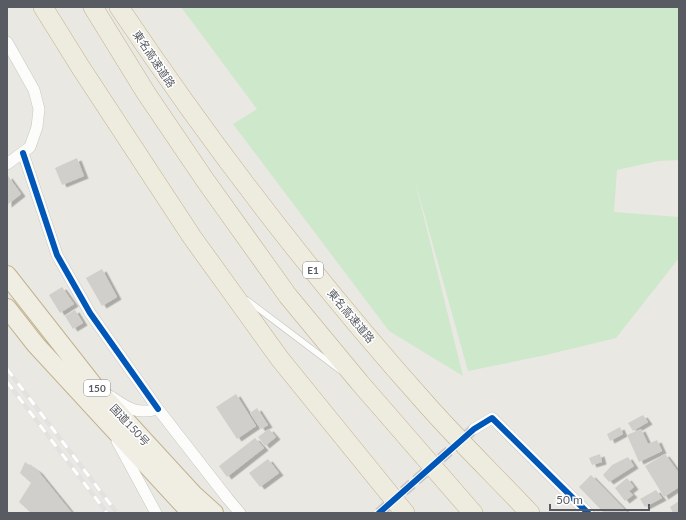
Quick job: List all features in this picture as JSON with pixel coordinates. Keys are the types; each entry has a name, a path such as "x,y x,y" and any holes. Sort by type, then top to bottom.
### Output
{"highway":[{"path":"43,7 192,237 280,359 405,513"},
{"path":"93,7 146,94 288,296 360,383 473,513"},
{"name":"東名高速道路","path":"119,7 229,164 302,257 429,407 530,513"},
{"name":"国道150号","path":"7,275 94,386 194,495 214,513"},
{"name":"国道150号","path":"7,308 36,345 191,513"}],"street":[{"path":"7,42 34,90 39,109 37,127 30,147 7,164"},
{"path":"23,153 57,255 90,313 158,409 240,513"},
{"path":"94,386 132,410 147,412 158,409"},
{"path":"474,429 492,418 588,513"},
{"path":"108,424 156,513"}],"lane":[{"path":"226,284 334,367 360,383"}],"green space":[{"path":"181,7 679,7 679,160 658,161 617,170 614,212 679,217 679,258 616,338 546,355 468,371 414,177 463,376 389,331 233,124 257,109"}],"building":[{"path":"77,158 84,176 62,185 55,168"},
{"path":"8,176 21,194 7,205 7,177"},
{"path":"102,269 117,297 102,306 86,278"},
{"path":"62,287 74,304 60,313 49,295"},
{"path":"75,310 83,323 73,329 65,316"},
{"path":"236,394 256,426 237,439 216,407"},
{"path":"257,408 268,425 261,429 250,413"},
{"path":"643,415 648,422 633,431 628,423"},
{"path":"620,427 623,434 610,441 607,434"},
{"path":"269,429 276,437 265,446 258,437"},
{"path":"641,429 648,444 657,440 662,451 639,462 627,435"},
{"path":"255,438 264,448 227,477 219,466"},
{"path":"600,454 602,462 592,465 589,458"},
{"path":"665,454 679,473 679,487 664,497 645,466"},
{"path":"628,457 634,466 609,482 603,475 612,465"},
{"path":"268,459 279,473 260,487 249,473"},
{"path":"25,462 38,471 72,513 31,513 19,502 31,483 20,473"},
{"path":"591,475 628,513 604,513 579,487"},
{"path":"627,478 634,487 629,491 633,495 625,501 615,488"},
{"path":"656,490 662,498 645,507 640,499"},
{"path":"679,501 679,513 673,513 670,507"}],"tunnel":[{"path":"379,513 474,429"}],"railway":[{"path":"7,369 117,513"},
{"path":"7,382 107,513"}],"cycle path":[{"path":"23,153 57,255 90,313 158,409"},
{"path":"379,513 474,429 492,418 588,513"}]}
